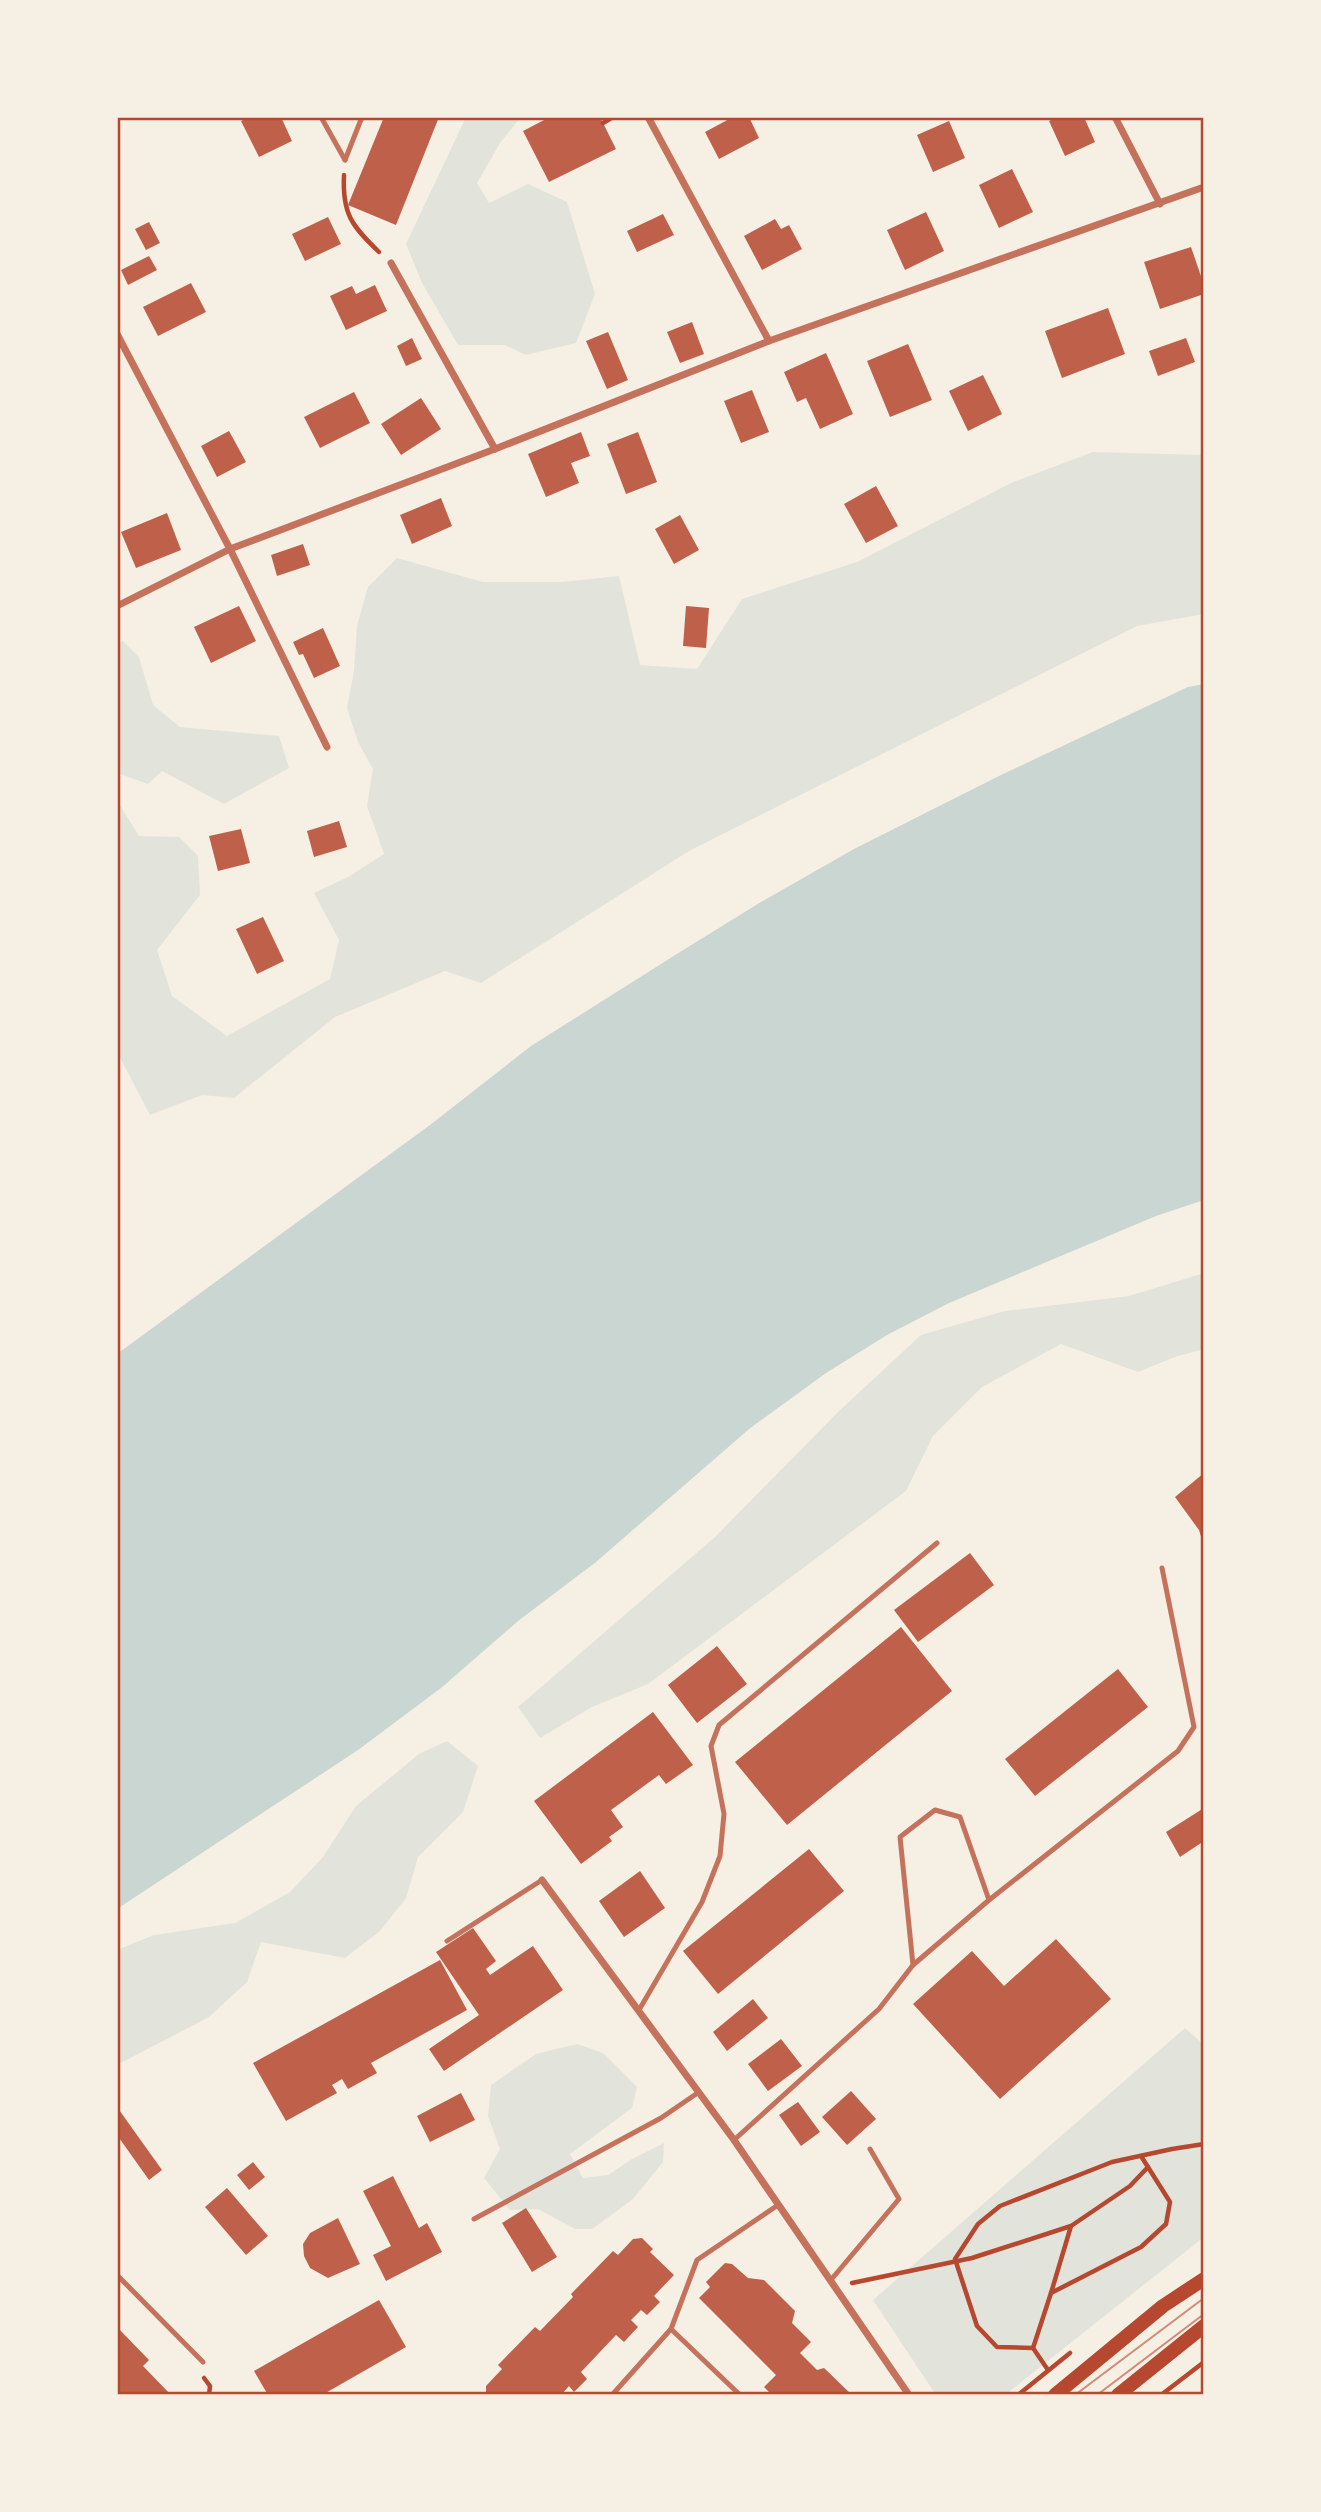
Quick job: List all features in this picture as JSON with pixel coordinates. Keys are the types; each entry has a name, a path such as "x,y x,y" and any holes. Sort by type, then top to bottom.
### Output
{"main road":[{"path":"1055,2395 1163,2306 1204,2279"},
{"path":"1118,2395 1204,2326"}],"street":[{"path":"648,117 769,341"},
{"path":"1115,117 1160,204"},
{"path":"117,606 230,548 495,449 769,341 1204,187"},
{"path":"391,263 495,449"},
{"path":"117,334 230,548 327,747"},
{"path":"542,1880 734,2140 909,2395"}],"lane":[{"path":"321,117 345,160"},
{"path":"345,160 362,117"},
{"path":"639,2010 702,1902 720,1856 724,1814 711,1746 719,1725 936,1543"},
{"path":"734,2140 879,2009 913,1965 989,1900 1178,1751 1195,1727 1162,1568"},
{"path":"913,1965 900,1837 935,1810 960,1817 989,1900"},
{"path":"447,1941 542,1880"},
{"path":"474,2219 661,2118 699,2092"},
{"path":"833,2284 899,2199 870,2149"},
{"path":"612,2395 671,2329 697,2260 778,2205"},
{"path":"117,2275 203,2362"},
{"path":"671,2329 740,2395"}],"path":[{"path":"603,123 613,117"},
{"path":"345,160 343,195 348,217 360,233 391,263"},
{"path":"1033,2348 998,2347 977,2326 956,2259 978,2224 1000,2206 1112,2162 1204,2144"},
{"path":"1051,2293 1141,2246 1166,2224 1170,2203 1141,2156"},
{"path":"833,2284 972,2258 1071,2226 1130,2186 1148,2167"},
{"path":"1033,2348 1071,2226"},
{"path":"1033,2348 1048,2370"},
{"path":"1161,2395 1204,2362"},
{"path":"204,2378 210,2386 209,2395"}],"shaded area":[{"path":"466,117 521,117 500,143 477,183 489,203 528,184 567,202 595,294 576,343 526,355 505,345 458,345 422,283 406,244"},
{"path":"1093,452 1204,455 1204,614 1137,626 689,851 481,983 445,971 335,1017 234,1098 202,1095 150,1115 117,1052 117,773 118,802 139,836 179,837 198,856 200,895 157,950 172,996 227,1036 330,979 339,940 314,893 348,877 384,854 367,806 373,769 358,742 347,708 354,671 357,626 368,587 397,558 483,582 562,582 619,576 640,665 697,669 742,599 857,562 1013,482"},
{"path":"123,641 139,657 153,705 180,727 279,736 289,768 224,804 162,771 148,784 117,773 117,643"},
{"path":"1204,684 1204,1200 1156,1216 949,1303 887,1335 826,1373 749,1429 596,1562 518,1621 441,1688 358,1750 117,1909 117,1354 430,1125 531,1046 761,902 854,849 1001,775 1188,687"},
{"path":"1204,1273 1204,1349 1138,1372 1061,1344 982,1387 933,1436 906,1491 648,1684 592,1707 540,1738 518,1707 715,1537 839,1411 921,1335 1005,1311 1129,1296"},
{"path":"447,1741 478,1766 463,1812 418,1857 406,1898 380,1931 345,1958 261,1942 247,1982 209,2017 117,2065 117,1950 154,1935 235,1923 290,1892 323,1857 356,1806 419,1754"},
{"path":"1185,2028 1204,2045 1204,2237 1005,2395 936,2395 873,2300"},
{"path":"577,2044 603,2053 637,2087 632,2108 570,2154 583,2178 608,2175 664,2143 663,2162 633,2199 592,2229 575,2229 538,2209 510,2210 484,2178 500,2149 488,2116 491,2085 536,2054"}],"building":[{"path":"249,117 281,117 292,141 259,157 241,121"},
{"path":"384,117 439,117 396,225 348,205"},
{"path":"550,117 600,117 616,149 549,182 523,131"},
{"path":"733,117 749,117 759,138 719,159 705,132"},
{"path":"1058,117 1084,117 1095,142 1065,156 1049,121"},
{"path":"949,121 965,158 933,172 917,135"},
{"path":"1012,169 1033,212 999,228 979,185"},
{"path":"926,212 944,251 905,270 887,230"},
{"path":"663,214 674,235 637,252 627,231"},
{"path":"328,217 341,244 305,261 292,234"},
{"path":"775,219 781,229 789,225 802,249 762,270 744,236"},
{"path":"149,222 160,243 146,250 135,229"},
{"path":"1191,247 1204,285 1204,294 1160,309 1144,262"},
{"path":"149,256 157,270 128,285 121,270"},
{"path":"191,283 206,312 158,336 143,307"},
{"path":"375,285 387,311 346,330 330,296 352,286 356,294"},
{"path":"1108,308 1125,354 1062,378 1045,331"},
{"path":"692,322 704,354 680,363 667,332"},
{"path":"608,332 628,380 607,389 586,341"},
{"path":"412,338 422,359 406,366 397,346"},
{"path":"1186,338 1195,362 1158,376 1149,351"},
{"path":"908,344 932,400 890,417 867,361"},
{"path":"826,353 853,414 820,429 806,398 797,402 784,372"},
{"path":"983,375 1002,414 968,431 949,391"},
{"path":"752,390 769,432 741,443 724,401"},
{"path":"354,392 370,423 320,448 304,417"},
{"path":"421,398 441,429 401,455 381,424"},
{"path":"229,431 246,462 217,477 201,446"},
{"path":"581,432 590,456 571,463 579,483 546,497 528,454"},
{"path":"638,432 657,482 626,494 607,444"},
{"path":"876,486 898,526 866,543 844,504"},
{"path":"441,498 452,526 412,544 400,515"},
{"path":"167,513 181,550 136,568 121,532"},
{"path":"680,515 699,550 674,564 655,529"},
{"path":"303,544 310,565 277,576 271,555"},
{"path":"239,606 256,641 211,663 194,627"},
{"path":"686,606 709,608 706,648 683,646"},
{"path":"323,628 340,666 314,678 303,654 299,655 293,642"},
{"path":"339,821 347,847 314,857 307,831"},
{"path":"241,829 250,863 218,871 209,836"},
{"path":"263,917 284,961 257,974 236,929"},
{"path":"1204,1473 1203,1543 1199,1530 1175,1497"},
{"path":"970,1553 994,1585 918,1642 894,1610"},
{"path":"901,1627 952,1691 787,1825 735,1762"},
{"path":"717,1646 747,1684 697,1723 668,1685"},
{"path":"1118,1669 1148,1707 1035,1796 1005,1759"},
{"path":"653,1712 693,1765 666,1784 659,1775 611,1810 623,1827 609,1837 612,1841 581,1864 534,1801"},
{"path":"1204,1808 1204,1841 1180,1857 1166,1832"},
{"path":"809,1849 844,1891 718,1994 683,1951"},
{"path":"640,1871 665,1908 624,1937 599,1901"},
{"path":"473,1928 496,1961 486,1969 490,1975 533,1946 563,1990 444,2071 429,2049 479,2015 436,1952"},
{"path":"1056,1939 1111,1999 1000,2099 913,2004 972,1951 1004,1986"},
{"path":"440,1960 467,2010 371,2063 377,2073 348,2089 342,2079 332,2085 337,2093 286,2121 253,2063"},
{"path":"753,1999 768,2018 727,2051 713,2032"},
{"path":"781,2039 802,2066 768,2091 748,2064"},
{"path":"851,2091 876,2119 847,2145 822,2117"},
{"path":"461,2093 475,2120 430,2142 417,2116"},
{"path":"798,2102 820,2132 801,2146 779,2115"},
{"path":"117,2107 162,2170 149,2180 117,2135"},
{"path":"253,2162 265,2177 249,2190 237,2175"},
{"path":"393,2176 419,2228 427,2223 442,2252 386,2281 373,2255 391,2246 363,2191"},
{"path":"227,2188 268,2236 246,2255 205,2207"},
{"path":"526,2208 557,2257 532,2272 502,2223"},
{"path":"338,2218 360,2264 328,2278 310,2268 304,2256 303,2244 310,2233"},
{"path":"642,2238 653,2249 650,2252 674,2275 654,2296 660,2302 647,2315 641,2310 631,2320 638,2327 624,2342 616,2335 581,2372 587,2379 574,2392 569,2386 561,2395 486,2395 486,2386 502,2369 498,2365 535,2327 540,2331 613,2251 618,2255 633,2239"},
{"path":"725,2263 732,2264 748,2278 764,2280 795,2311 792,2323 811,2342 800,2353 817,2370 824,2368 852,2395 772,2395 764,2387 776,2375 699,2298 710,2287 706,2282"},
{"path":"379,2300 406,2347 322,2395 268,2395 254,2371"},
{"path":"117,2327 149,2360 143,2366 171,2395 117,2395"}],"tram line":[{"path":"1075,2395 1204,2298"},
{"path":"1097,2395 1204,2314"}]}
